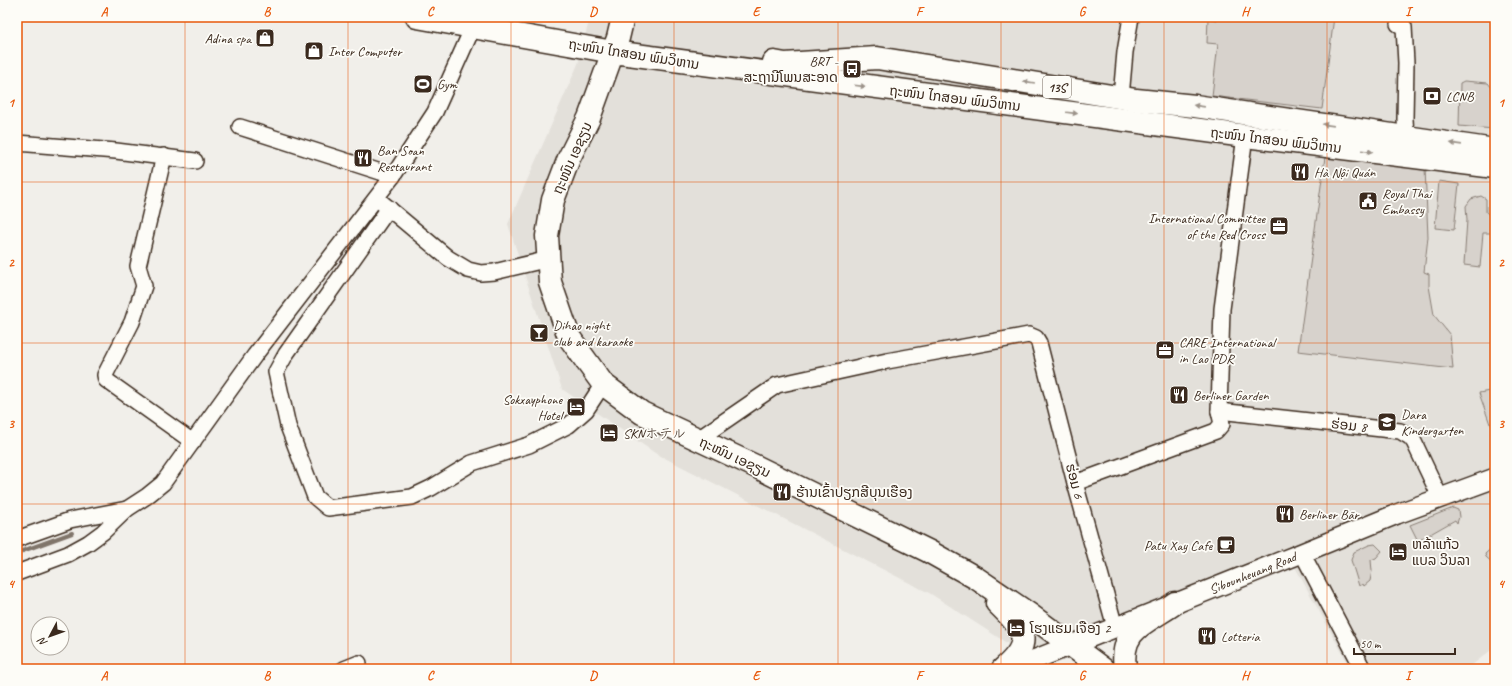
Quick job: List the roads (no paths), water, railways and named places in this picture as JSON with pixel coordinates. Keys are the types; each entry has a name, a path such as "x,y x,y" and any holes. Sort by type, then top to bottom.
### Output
{"main road":[{"name":"ຖະໜົນ ໄກສອນ ພົມວິຫານ","path":"417,17 618,36 1245,136 1495,167"},
{"name":"ຖະໜົນ ໄກສອນ ພົມວິຫານ","path":"618,36 785,64 877,58 1121,97 1195,106 1495,150"},
{"name":"ຖະໜົນ ເອຊຽນ","path":"618,36 589,118 569,158 553,200 548,236 550,282 569,337 604,384 642,413 697,440 753,464 889,531 976,578 1029,614 1103,669"},
{"path":"976,578 1010,615 1019,627 1023,638 1021,648 1015,658 1003,669"},
{"path":"1126,669 1123,656 1126,642 1135,630 1149,619 1176,603"}],"street":[{"path":"1121,97 1125,52 1132,17"},
{"path":"17,573 68,554 81,547 103,532 127,509 163,483 255,355 393,176 435,112 479,22"},
{"path":"1398,24 1404,28 1406,64 1406,137"},
{"path":"240,127 393,176"},
{"path":"1075,484 1216,431 1222,424 1219,411 1222,309 1245,136"},
{"path":"17,143 116,150 195,161"},
{"path":"164,156 138,266 144,286 132,322 105,375 106,380 193,442"},
{"path":"376,197 448,258 468,270 481,273 494,272 549,259"},
{"path":"388,208 286,354 276,372 288,426 300,458 315,497 328,508 346,507 412,497 431,488 472,463 529,445 569,425 586,410 604,384"},
{"name":"ຮ່ອມ 6","path":"697,440 778,385 888,361 1029,335 1033,336 1039,343 1075,484 1115,627"},
{"name":"ຮ່ອມ 8","path":"1219,411 1400,430 1414,442 1440,497"},
{"name":"Sibounheuang Road","path":"1011,669 1440,497 1495,478"},
{"path":"17,539 70,520 127,509"},
{"path":"1302,553 1363,669"},
{"path":"344,669 359,662"}],"waterway":[{"path":"17,553 72,533"}],"place":[{"name":"Adina spa","path":"265,38"},
{"name":"Inter Computer","path":"314,51"},
{"name":"BRT - ສະຖານີໂພນສະອາດ","path":"852,69"},
{"name":"Gym","path":"423,84"},
{"name":"LCNB","path":"1432,96"},
{"name":"Ban Soan Restaurant","path":"363,158"},
{"name":"Hà Nội Quán","path":"1300,172"},
{"name":"Royal Thai Embassy","path":"1368,201"},
{"name":"International Committee of the Red Cross","path":"1279,226"},
{"name":"Dihao night club and karaoke","path":"539,333"},
{"name":"CARE International in Lao PDR","path":"1165,350"},
{"name":"Berliner Garden","path":"1179,395"},
{"name":"Sokxayphone Hotel","path":"576,407"},
{"name":"Dara Kindergarten","path":"1387,422"},
{"name":"SKNホテル","path":"609,433"},
{"name":"ຮ້ານເຂົ້າປຽກສີບຸນເຮືອງ","path":"782,492"},
{"name":"Berliner Bär","path":"1285,514"},
{"name":"Patu Xay Cafe","path":"1226,545"},
{"name":"ຫລ້າແກ້ວ ແບລ ວິນລາ","path":"1398,552"},
{"name":"ໂຮງແຮມ ເຈືອງ 2","path":"1016,628"},
{"name":"Lotteria","path":"1207,636"}]}
